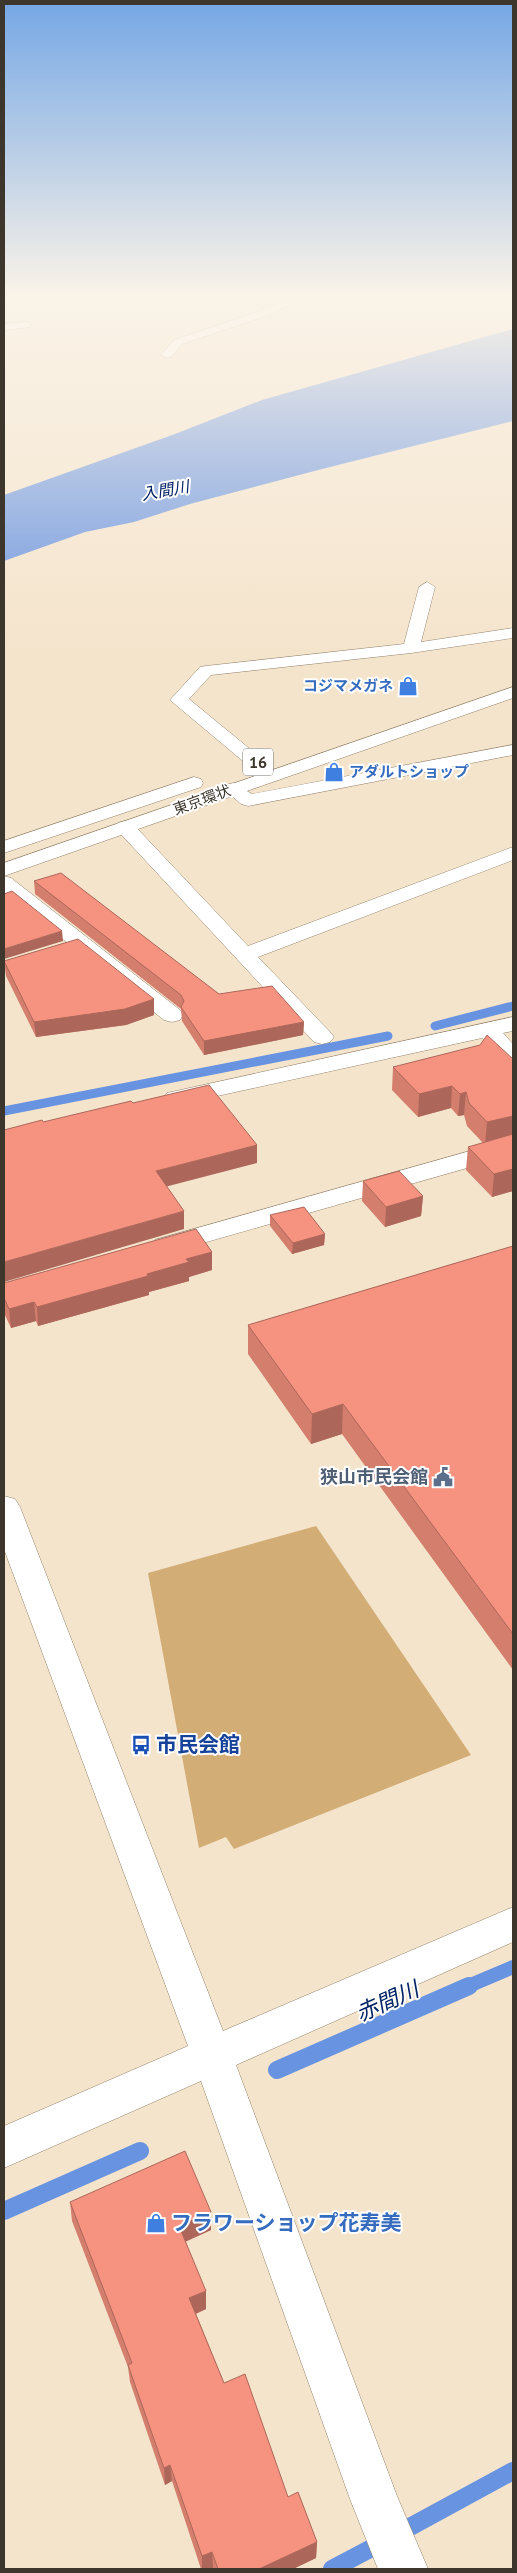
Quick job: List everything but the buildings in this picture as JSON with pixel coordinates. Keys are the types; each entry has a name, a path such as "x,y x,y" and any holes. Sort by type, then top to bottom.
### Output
{"main road":[{"path":"411,648 427,588"},
{"path":"256,763 179,700 206,671 411,648 513,633"},
{"name":"東京環状","path":"238,769 513,678"},
{"name":"東京環状","path":"4,870 513,692"},
{"path":"233,789 248,800 513,750"},
{"name":"東京環状","path":"4,847 212,778"},
{"path":"125,828 322,1037"},
{"path":"244,954 513,852"},
{"path":"4,882 172,1015"},
{"path":"58,952 84,944"},
{"path":"156,1102 513,1024"},
{"path":"488,1030 513,1058"},
{"path":"138,1253 513,1148"},
{"path":"4,1507 211,2055 374,2499 403,2569"},
{"path":"4,2147 513,1924"}],"shaded area":[{"path":"316,1526 471,1755 234,1849 226,1837 199,1848 148,1573"}],"water":[{"name":"入間川","path":"229,413 513,413 513,421 190,504 134,522 85,532 4,561 4,495"}],"waterway":[{"path":"435,1026 513,1006"},
{"path":"4,1111 388,1036"},
{"name":"赤間川","path":"466,1987 513,1967"},
{"name":"赤間川","path":"277,2070 469,1986"},
{"name":"赤間川","path":"4,2211 140,2151"},
{"path":"397,2534 513,2471"},
{"path":"332,2569 383,2542"}],"place":[{"name":"コジマメガネ","path":"408,686"},
{"name":"アダルトショップ","path":"334,772"},
{"name":"狭山市民会館","path":"443,1477"},
{"name":"市民会館","path":"141,1745"},
{"name":"フラワーショップ花寿美","path":"156,2223"}]}
